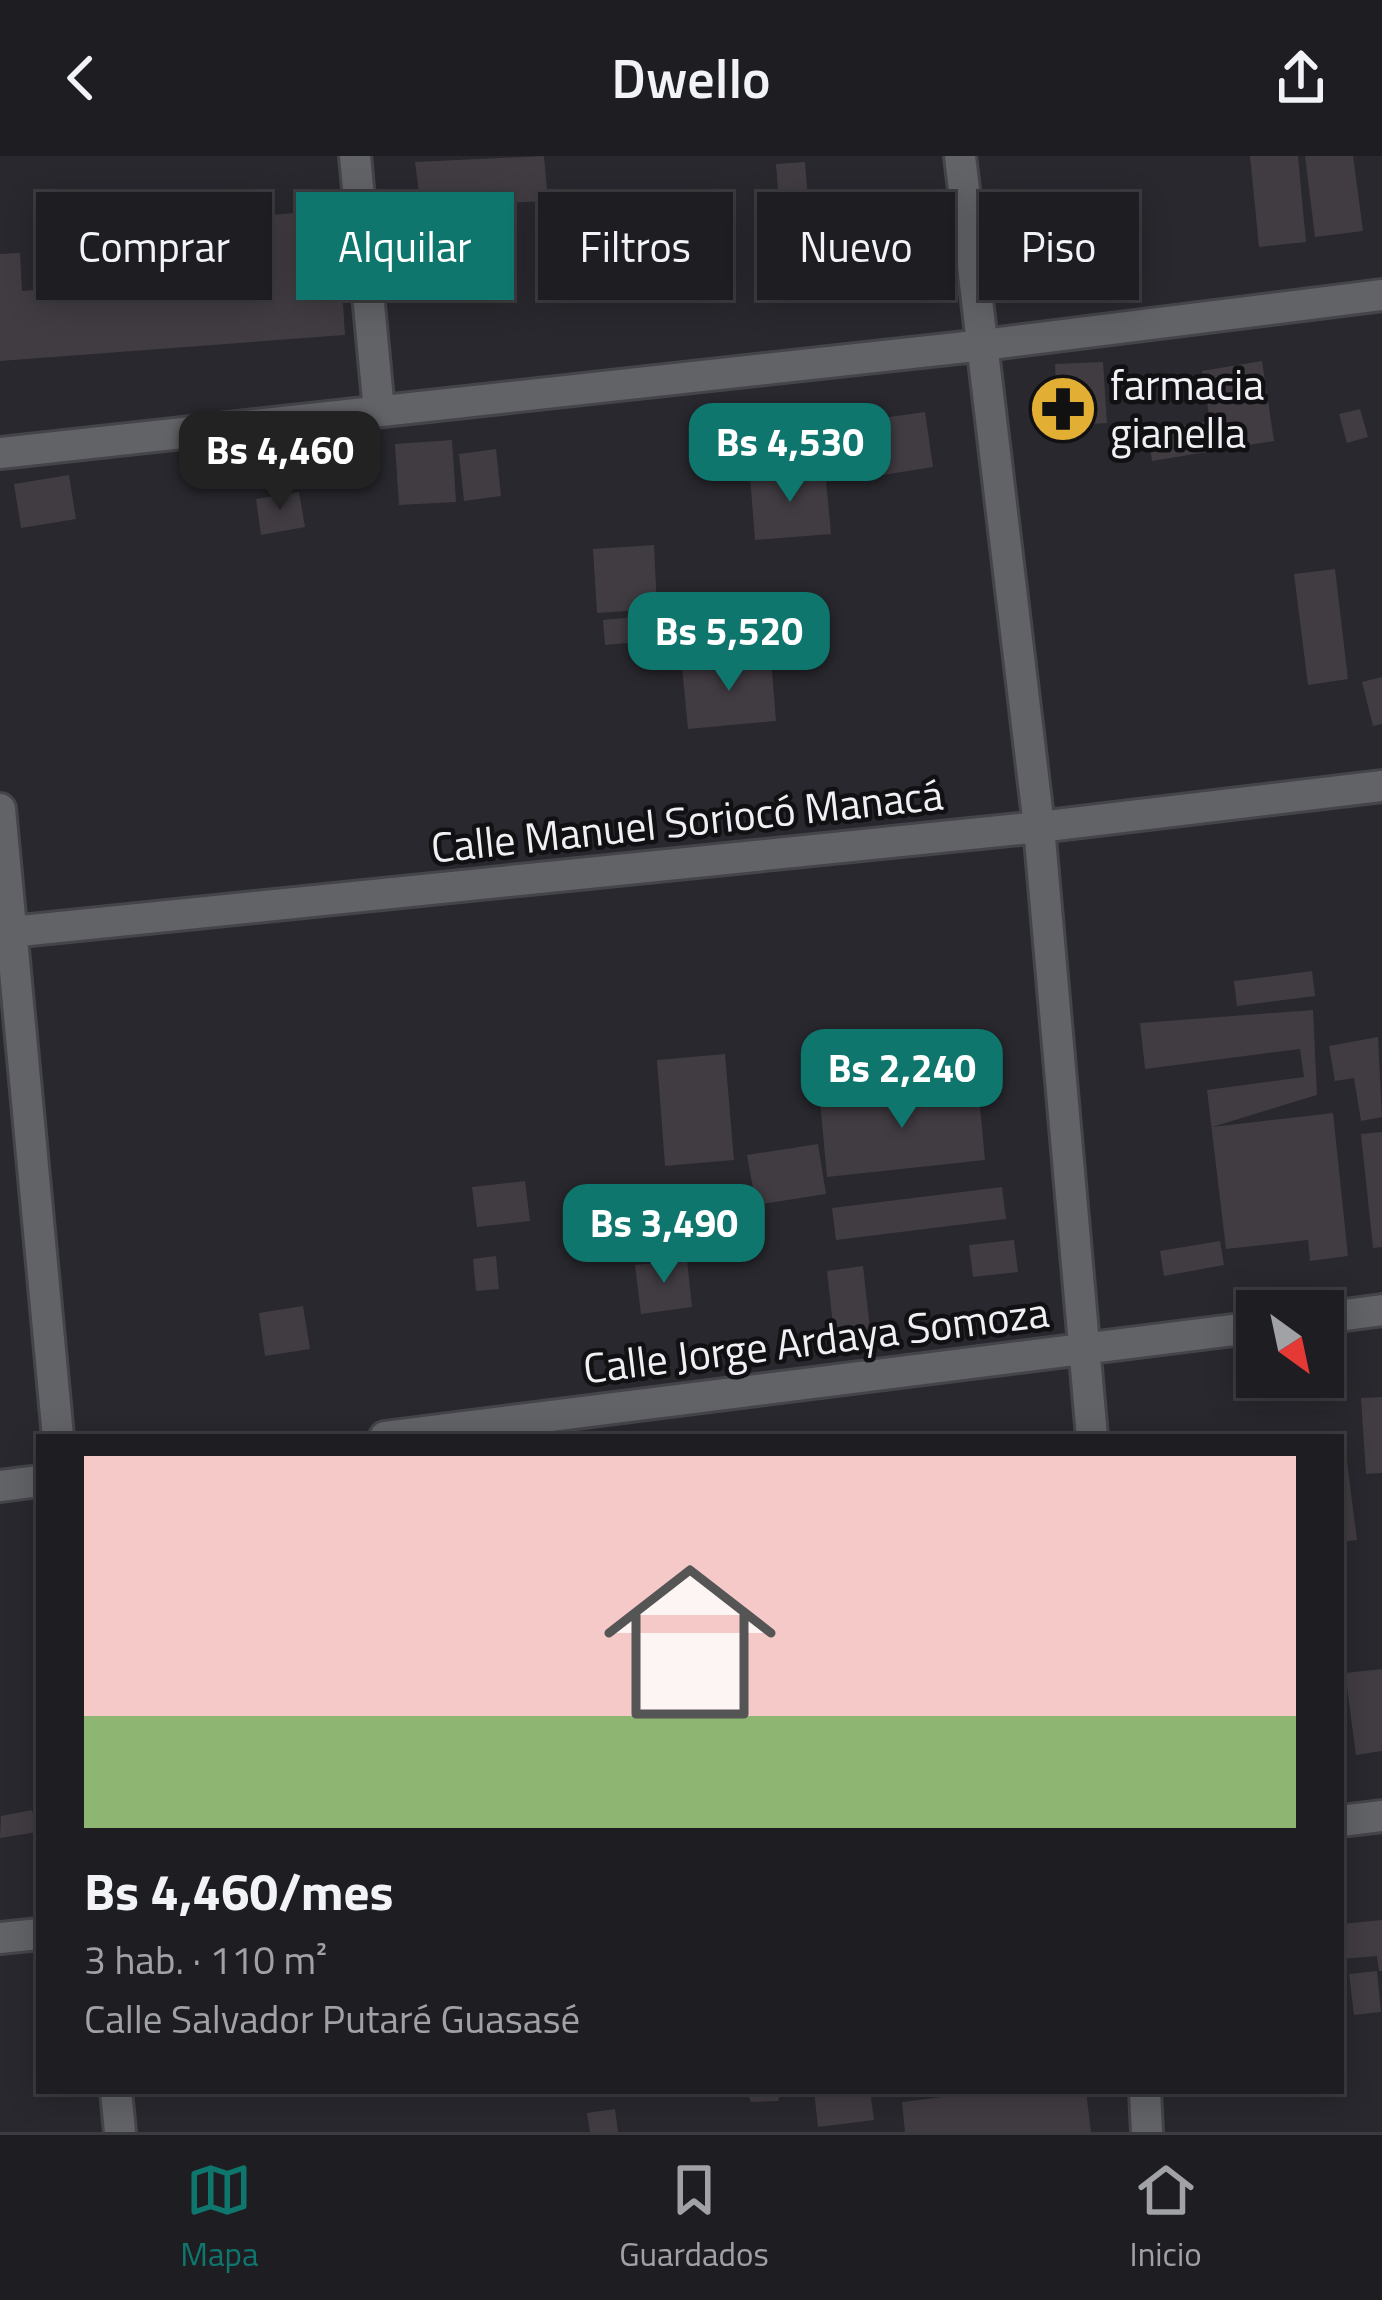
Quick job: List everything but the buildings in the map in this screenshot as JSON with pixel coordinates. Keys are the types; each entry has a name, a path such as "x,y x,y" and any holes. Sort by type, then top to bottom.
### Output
{"street":[{"path":"355,156 380,410"},
{"path":"960,156 1039,827 1092,1434"},
{"path":"0,453 984,345 1382,295"},
{"name":"Calle Manuel Soriocó Manacá","path":"7,932 1039,827 1382,786"},
{"path":"0,809 7,932 58,1434"},
{"path":"1344,1315 1382,1310"},
{"name":"Calle Jorge Ardaya Somoza","path":"410,1434 1236,1330"},
{"path":"0,1486 36,1481"},
{"path":"1344,1821 1382,1816"},
{"path":"0,1938 36,1934"},
{"path":"116,2094 120,2132"},
{"path":"1145,2094 1147,2132"}],"place":[{"name":"farmacia gianella","path":"1063,409"}]}
